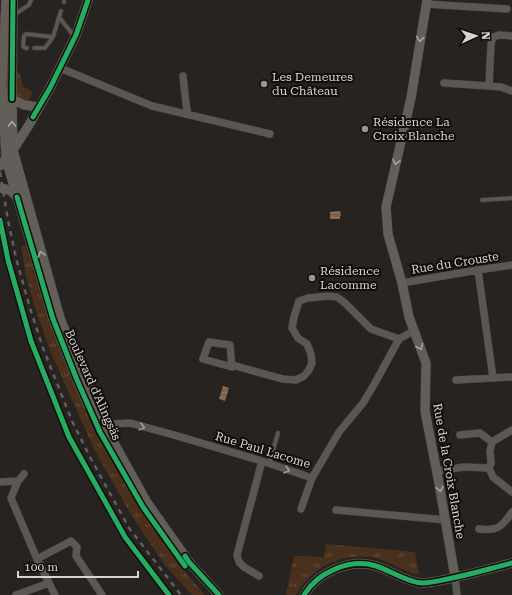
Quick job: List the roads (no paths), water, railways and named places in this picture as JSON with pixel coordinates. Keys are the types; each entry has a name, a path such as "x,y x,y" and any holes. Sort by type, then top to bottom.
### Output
{"main road":[{"name":"Boulevard d'Alingsäs","path":"6,0 2,84 3,163 17,197 53,319 77,380 100,432 143,507 185,566 210,595"},
{"name":"Boulevard d'Alingsäs","path":"12,0 13,150 60,318 82,377 104,425 146,501 189,562 219,595"},
{"path":"3,163 29,125 60,68 75,37 88,0"},
{"name":"Rue de la Croix Blanche","path":"426,2 411,98 386,207 388,234 402,283 409,317 426,363 425,411 446,520 455,577"},
{"path":"12,99 24,105 39,107"},
{"path":"0,188 12,191 17,197"},
{"path":"304,595 313,583 333,570 356,564 376,566 420,583 434,582 512,563"}],"street":[{"path":"426,2 507,9"},
{"path":"489,86 491,44 493,38 499,35 512,36"},
{"path":"60,68 152,106 270,134"},
{"path":"183,76 188,114"},
{"path":"444,83 501,87 512,91"},
{"name":"Rue du Crouste","path":"402,283 512,265"},
{"path":"478,270 493,378"},
{"path":"232,365 230,346 209,342 203,359 232,367 232,365 283,379 296,380 304,376 312,363 311,354 307,344 298,338 292,328 298,301 308,298 328,296 337,297 371,329 399,339 413,331"},
{"name":"Rue Paul Lacome","path":"104,425 130,423 174,435 312,478 339,432 366,398 399,339"},
{"path":"456,380 512,376"},
{"path":"488,468 491,463 490,451 492,442 512,430"},
{"path":"460,435 480,433 492,442"},
{"path":"259,576 238,562 237,555 265,463"},
{"path":"437,471 464,468 488,468"},
{"path":"488,468 493,477 512,492"},
{"path":"24,474 18,481 11,498 37,559 55,595"},
{"path":"301,509 312,478"},
{"path":"0,482 18,481"},
{"path":"336,510 446,520"},
{"path":"479,529 490,530 499,528 512,512"},
{"path":"37,559 71,541 77,547 76,556 102,595"},
{"name":"Rue de la Croix Blanche","path":"455,577 457,595"},
{"path":"16,595 49,583"}],"lane":[{"path":"12,16 29,5 31,0"},
{"path":"34,48 45,48 53,37 61,11"},
{"path":"59,17 75,37"},
{"path":"27,48 23,46 24,36 26,34 53,37"},
{"path":"482,200 512,198"},
{"path":"265,463 278,433"}],"railway":[{"path":"0,172 16,258 30,308 43,348 72,421 129,528 181,595"}],"place":[{"name":"Les Demeures du Château","path":"264,84"},
{"name":"Résidence La Croix Blanche","path":"365,129"},
{"name":"Résidence Lacomme","path":"312,278"}]}
